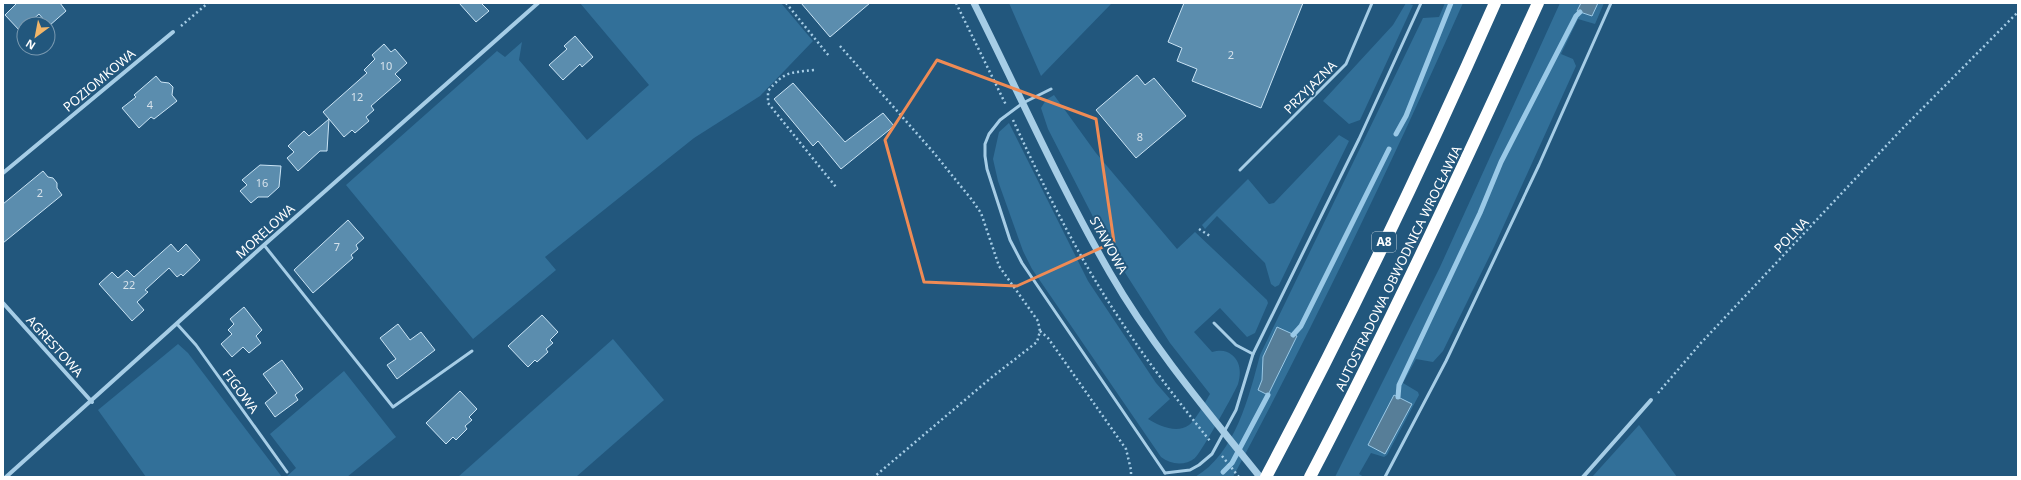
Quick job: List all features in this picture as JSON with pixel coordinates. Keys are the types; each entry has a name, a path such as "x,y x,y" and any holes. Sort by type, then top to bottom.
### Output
{"highway":[{"name":"AUTOSTRADOWA OBWODNICA WROCŁAWIA","path":"1266,477 1313,388 1419,170 1495,3"},
{"name":"AUTOSTRADOWA OBWODNICA WROCŁAWIA","path":"1310,477 1347,406 1454,188 1538,3"}],"street":[{"name":"MORELOWA","path":"6,477 92,402 264,245 538,3"},
{"name":"STAWOWA","path":"974,3 1077,211 1110,273 1154,341 1260,477"},
{"name":"POZIOMKOWA","path":"3,172 172,32"},
{"name":"AGRESTOWA","path":"3,303 92,402"},
{"path":"1584,477 1651,400"}],"lane":[{"name":"PRZYJAZNA","path":"1240,170 1346,64 1372,3"},
{"path":"1051,89 1023,103 993,126 985,144 987,169 1010,240 1022,263 1164,475 1190,470 1199,465 1212,454 1236,410 1253,354 1359,139 1421,3"},
{"path":"1385,477 1450,354 1539,165 1610,3"},
{"path":"264,245 392,407 472,351"},
{"path":"1214,323 1236,345 1253,354"},
{"name":"FIGOWA","path":"177,324 196,345 287,472"}],"path":[{"path":"172,32 208,3"},
{"path":"786,3 830,56"},
{"path":"956,3 1005,102"},
{"name":"POLNA","path":"1651,400 1700,344 1902,129 2018,12"},
{"path":"840,46 934,153 972,200 981,213 999,266 1038,321 1040,331 1037,342 992,377 874,477"},
{"path":"814,70 787,73 779,79 768,92 768,103 836,187"},
{"path":"1199,229 1210,236"},
{"path":"1040,331 1048,338 1126,449 1131,470 1131,477"},
{"path":"1172,394 1190,415"}],"highlighted area":[{"path":"937,60 1096,119 1114,242 1017,286 924,282 885,140"}],"shaded area":[{"path":"580,3 781,3 813,41 760,96 694,138 545,257 556,270 473,339 346,185 497,51 505,57 522,42 519,60 587,140 649,85"},
{"path":"1009,3 1112,3 1041,76"},
{"path":"1406,3 1413,5 1360,120 1349,124 1323,101 1393,25"},
{"path":"1445,3 1463,3 1409,123 1324,301 1264,419 1233,477 1195,477 1209,467 1230,439 1245,406 1260,355 1423,18 1439,17"},
{"path":"1560,3 1604,3 1595,24 1578,19 1561,54 1573,59 1576,66 1494,247 1443,351 1433,362 1416,359 1403,383 1418,392 1419,395 1387,455 1384,457 1371,453 1359,474 1364,477 1335,477 1440,267"},
{"path":"1581,3 1598,3 1592,16 1577,11"},
{"path":"1054,95 1096,153 1177,249 1195,232 1267,300 1268,303 1255,333 1247,337 1220,308 1194,332 1212,352 1225,351 1230,353 1239,365 1240,376 1236,389 1218,422 1198,454 1191,461 1178,464 1169,462 1161,457 1032,269 1023,251 998,181 993,159 999,132 1009,123 1088,281 1156,383 1170,399 1148,419 1157,424 1174,429 1184,428 1192,423 1210,394 1170,343 1108,246 1048,129 1041,108 1046,100"},
{"path":"1339,135 1349,141 1279,285 1275,287 1271,284 1265,263 1217,216 1205,229 1202,225 1248,179 1269,204 1274,203"},
{"path":"1277,327 1297,336 1268,395 1258,390 1262,380 1263,357"},
{"path":"613,339 664,400 576,477 458,477"},
{"path":"178,344 188,353 282,477 146,477 98,410"},
{"path":"344,371 396,437 347,477 286,477 296,468 270,434"},
{"path":"1394,395 1412,404 1385,454 1368,445"},
{"path":"1639,425 1677,477 1592,477"}],"building":[{"path":"17,3 60,3 66,11 56,20 56,16 41,16 39,14 37,16 16,16 16,27 5,15"},
{"path":"459,3 481,3 489,11 476,22"},
{"path":"801,3 870,3 830,37"},
{"path":"1184,3 1303,3 1261,108 1192,81 1197,69 1177,61 1182,48 1168,42"},
{"path":"575,36 593,57 582,67 580,64 563,80 549,65 567,49 564,46"},
{"path":"384,44 391,52 395,49 407,63 395,74 401,80 371,106 374,110 366,117 369,121 355,133 352,130 344,137 323,112 367,73 364,70 375,59 372,55"},
{"path":"1137,75 1145,85 1154,78 1186,116 1136,158 1096,110"},
{"path":"156,76 161,82 169,83 173,87 172,95 177,101 154,119 151,117 139,128 122,108 136,97 134,95"},
{"path":"793,83 845,142 883,113 894,126 841,169 818,141 813,146 774,99"},
{"path":"329,119 327,151 320,151 298,171 287,158 294,152 288,146 304,131 309,136"},
{"path":"260,165 281,166 279,187 268,197 258,197 251,203 240,191 247,185 242,180"},
{"path":"43,171 48,177 53,178 57,183 57,188 62,195 3,243 3,204"},
{"path":"348,220 364,238 356,245 358,249 351,255 353,258 313,293 294,270"},
{"path":"171,244 178,252 186,244 200,260 183,276 181,274 177,277 169,268 145,290 148,292 137,302 144,310 132,321 99,284 112,272 118,278 127,270 134,277"},
{"path":"244,307 262,330 256,336 261,343 249,353 243,347 232,357 221,344 232,334 228,330 234,324 230,319"},
{"path":"542,315 558,332 550,340 553,343 546,349 548,352 537,362 535,360 528,367 508,346"},
{"path":"398,324 410,340 421,332 435,350 397,379 387,365 396,359 380,338"},
{"path":"282,360 303,389 295,395 298,400 275,417 265,403 277,393 263,374"},
{"path":"460,391 477,409 469,417 472,420 465,426 467,429 456,440 453,437 446,444 426,423"}],"waterway":[{"path":"1396,134 1406,116 1451,3"},
{"path":"1398,397 1399,385 1480,213 1501,162 1576,16 1580,12"},
{"path":"1293,335 1301,326 1389,149"},
{"path":"1223,472 1232,463 1268,395"}]}
